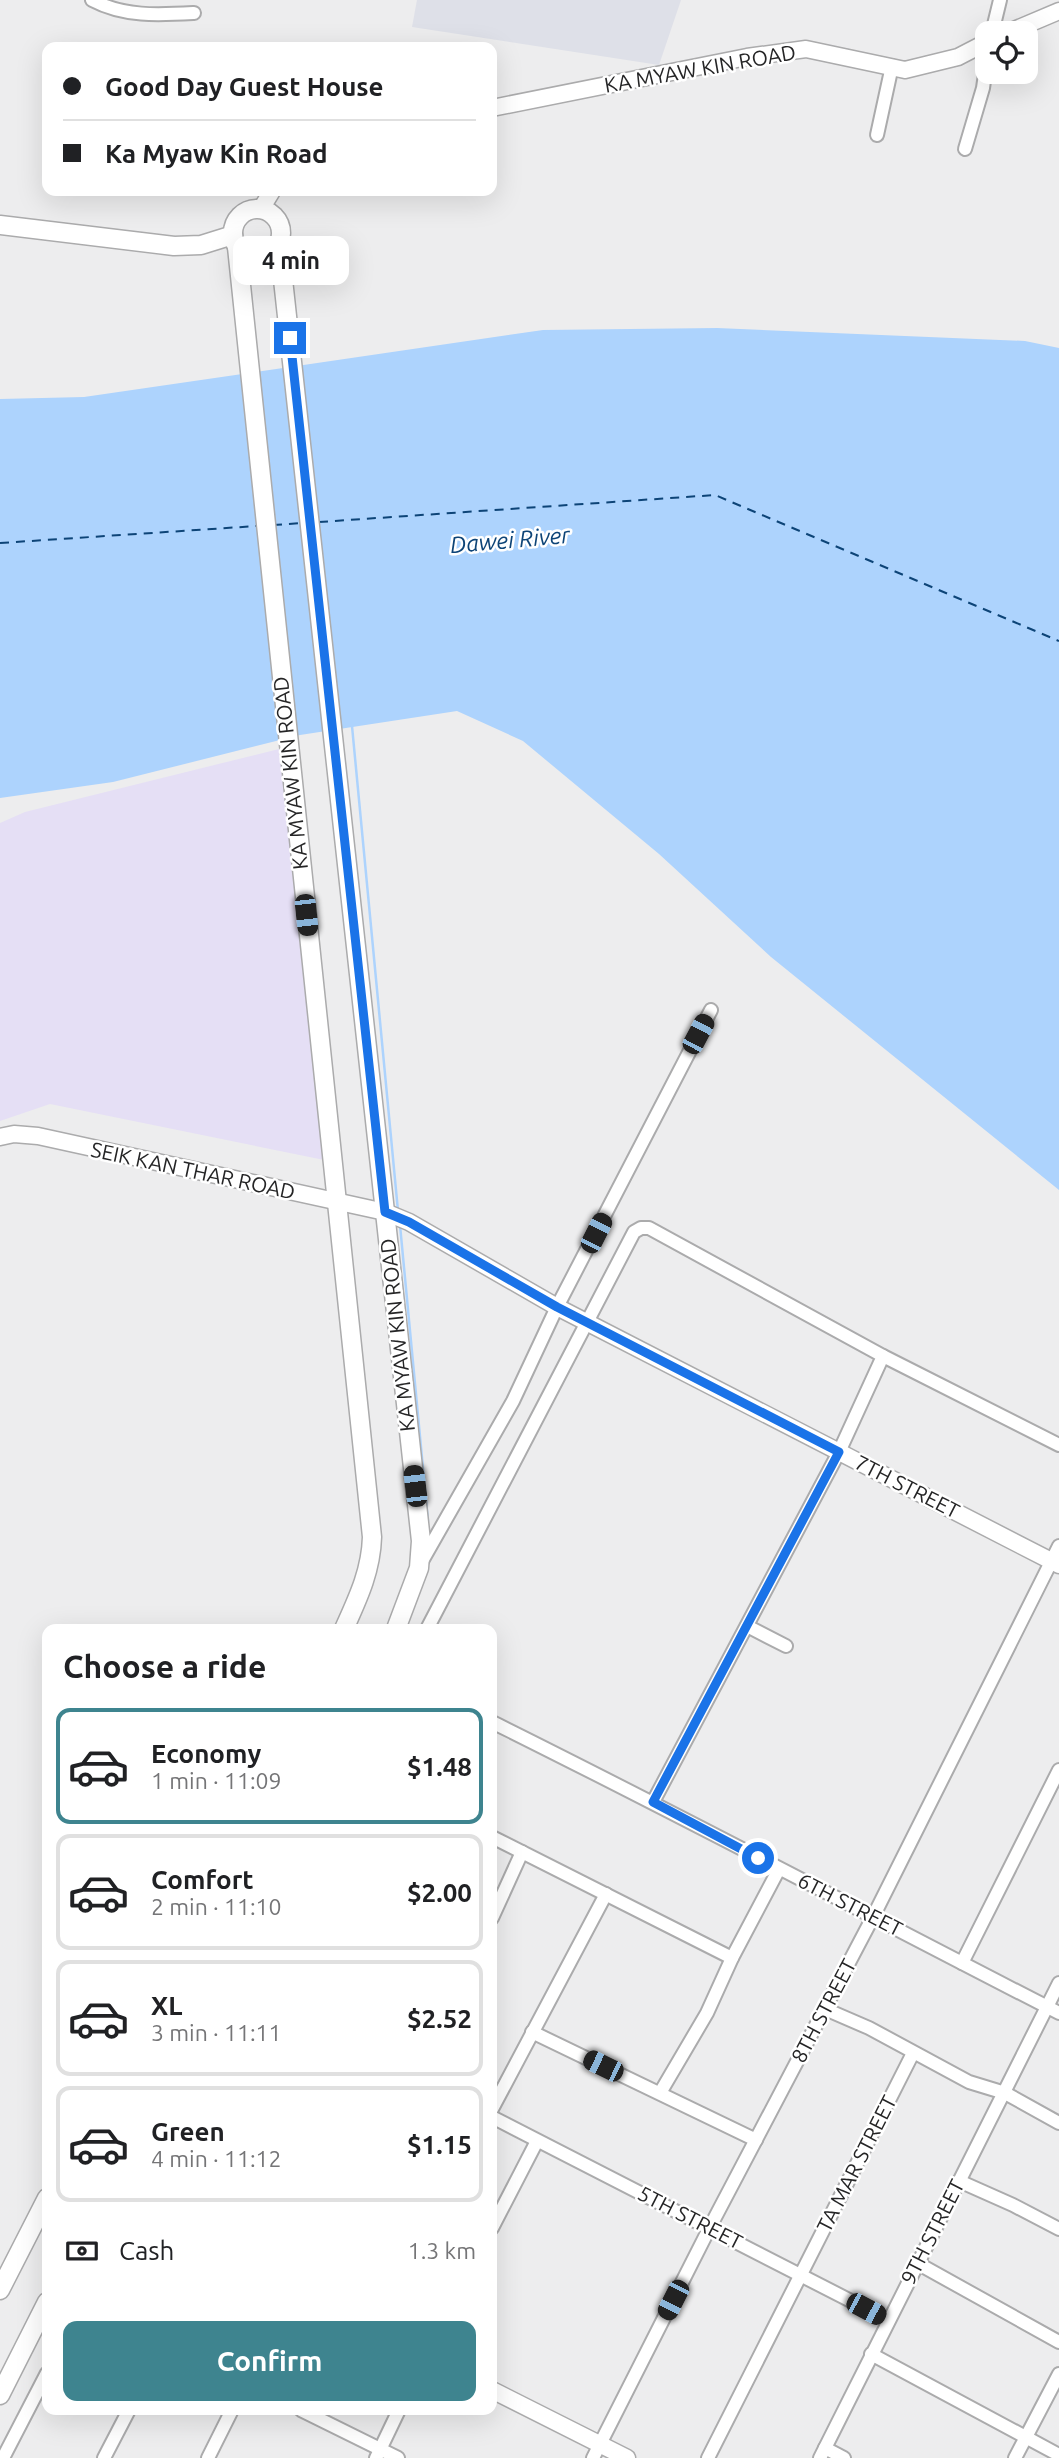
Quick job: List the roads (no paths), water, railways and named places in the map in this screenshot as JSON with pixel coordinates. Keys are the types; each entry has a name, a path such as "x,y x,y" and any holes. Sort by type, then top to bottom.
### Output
{"main road":[{"path":"261,209 277,219 281,231 279,243 271,253 259,257 247,255 235,241 239,217 249,210 261,209"},
{"path":"0,225 174,246 235,241"},
{"name":"KA MYAW KIN ROAD","path":"235,241 372,1537 372,1558 366,1580 346,1624"},
{"name":"KA MYAW KIN ROAD","path":"279,243 421,1541 419,1567 398,1624"},
{"path":"0,2290 42,2207"},
{"path":"0,2395 42,2312"}],"street":[{"path":"92,0 103,6 135,14 194,13"},
{"path":"995,21 1000,0"},
{"path":"1035,21 1059,11"},
{"name":"KA MYAW KIN ROAD","path":"497,107 747,57 806,49 905,70 958,57 975,48"},
{"path":"877,135 892,66"},
{"path":"965,149 984,84"},
{"path":"261,209 269,196"},
{"path":"419,1567 513,1401 557,1307 711,1010"},
{"name":"SEIK KAN THAR ROAD","path":"0,1137 38,1136 385,1212"},
{"name":"7TH STREET","path":"385,1212 409,1222 557,1307 1055,1563"},
{"path":"430,1624 634,1232 641,1228 649,1228 883,1356 1059,1445"},
{"path":"653,1802 839,1452 883,1356"},
{"name":"8TH STREET","path":"596,2451 1055,1563 1059,1545"},
{"path":"747,1626 786,1646"},
{"name":"6TH STREET","path":"497,1724 874,1915 1053,2010"},
{"path":"962,1963 1059,1770"},
{"path":"497,1840 732,1958"},
{"path":"497,1907 522,1852"},
{"path":"660,2093 707,2012 779,1869"},
{"path":"497,2099 606,1894"},
{"name":"9TH STREET","path":"822,2453 959,2181 1053,2010 1059,1983"},
{"path":"825,2009 869,2028 969,2082 1005,2093 1059,2123"},
{"path":"532,2032 756,2140"},
{"name":"TA MAR STREET","path":"708,2458 913,2053"},
{"name":"5TH STREET","path":"497,2120 888,2320"},
{"path":"497,2218 537,2141"},
{"path":"959,2181 1059,2229"},
{"path":"917,2263 1059,2342"},
{"path":"871,2354 1059,2455"},
{"path":"1015,2458 1059,2374"},
{"path":"3,2458 42,2383"},
{"path":"497,2393 596,2451 627,2458"},
{"path":"104,2458 126,2415"},
{"path":"208,2458 230,2415"},
{"path":"310,2415 378,2454 398,2458"},
{"path":"378,2454 397,2415"},
{"path":"822,2453 844,2458"}],"water":[{"name":"Dawei River","path":"717,328 1025,341 1059,348 1059,1190 771,957 659,854 523,741 457,711 300,735 113,782 0,798 0,399 84,397 543,330"}],"waterway":[{"path":"352,726 398,1211"},
{"path":"400,1225 428,1521"}]}
